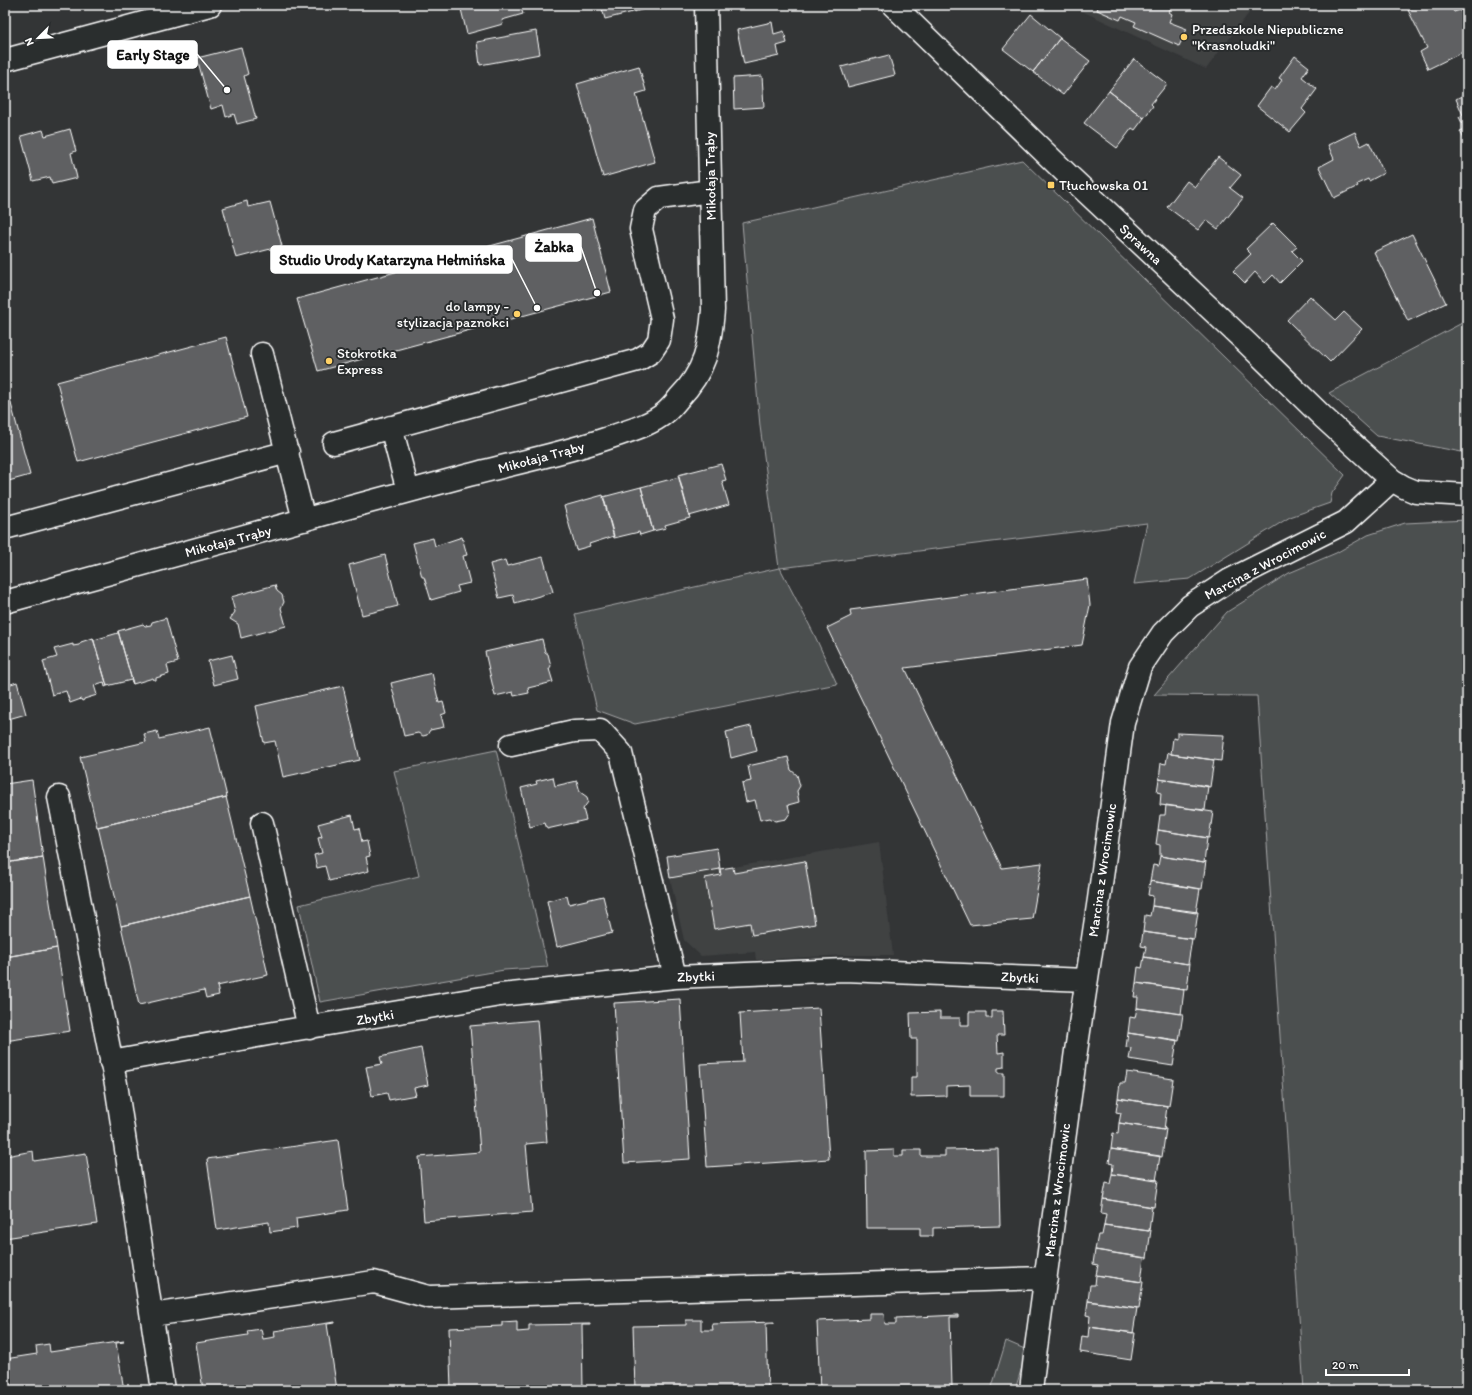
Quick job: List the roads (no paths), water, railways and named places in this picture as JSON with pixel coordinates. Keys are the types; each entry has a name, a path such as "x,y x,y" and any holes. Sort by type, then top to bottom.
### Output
{"street":[{"path":"5,60 176,10 210,5"},
{"name":"Mikołaja Trąby","path":"5,602 408,491 559,453 642,427 666,413 697,376 705,359 711,338 713,310 706,5"},
{"name":"Sprawna","path":"894,5 1068,175 1248,344 1324,418 1392,480 1416,492 1467,495"},
{"path":"334,443 638,360 652,352 659,340 662,319 641,229 644,210 659,198 710,191"},
{"path":"262,354 304,520"},
{"path":"391,427 408,491"},
{"path":"5,528 288,452"},
{"name":"Marcina z Wrocimowic","path":"1031,1390 1086,980 1099,899 1123,723 1138,673 1144,660 1163,633 1190,606 1230,580 1346,522 1392,480"},
{"path":"511,745 574,731 600,730 621,753 675,977"},
{"path":"59,797 116,1084 163,1390"},
{"path":"262,823 309,1028"},
{"name":"Zbytki","path":"111,1062 500,995 675,977 845,970 1086,980"},
{"path":"152,1315 374,1282 429,1297 1046,1278"}],"place":[{"name":"Przedszkole Niepubliczne \"Krasnoludki\"","path":"1184,37"},
{"name":"Early Stage","path":"227,90"},
{"name":"Tłuchowska 01","path":"1051,185"},
{"name":"Żabka","path":"597,293"},
{"name":"Studio Urody Katarzyna Hełmińska","path":"537,308"},
{"name":"do lampy - stylizacja paznokci","path":"517,314"},
{"name":"Stokrotka Express","path":"329,361"}]}
